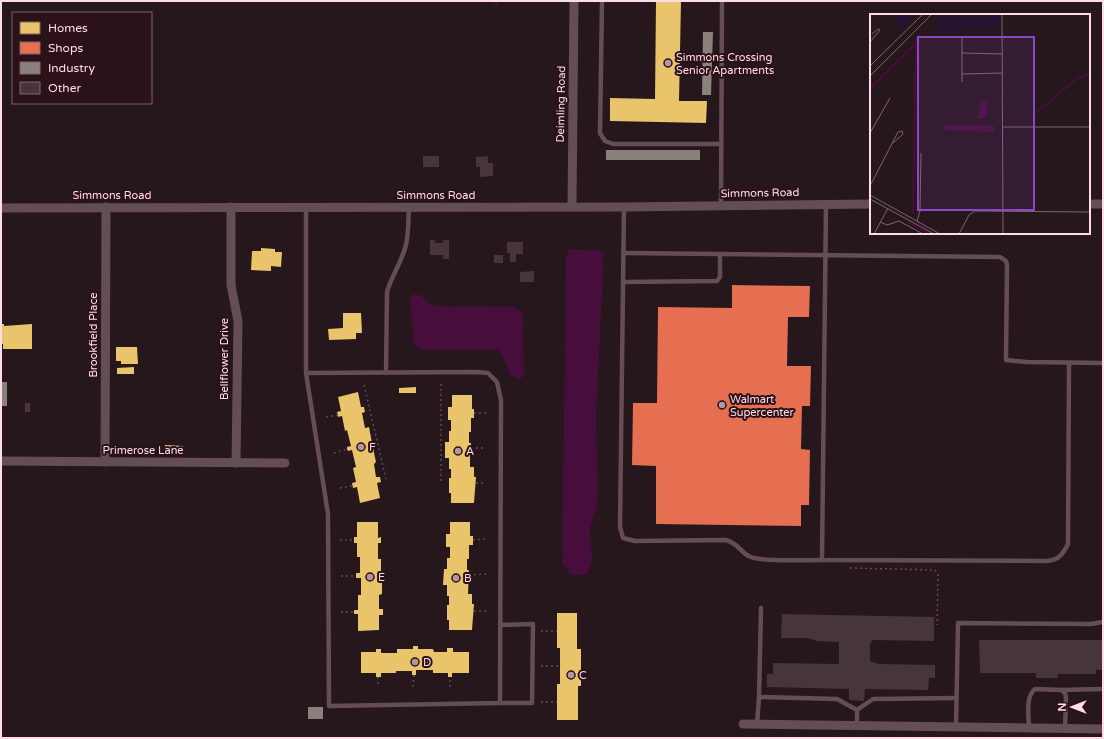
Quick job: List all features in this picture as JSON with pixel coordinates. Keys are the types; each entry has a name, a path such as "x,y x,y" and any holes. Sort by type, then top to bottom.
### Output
{"street":[{"name":"Deimling Road","path":"572,207 574,1"},
{"name":"Simmons Road","path":"1,208 624,207 870,204"},
{"path":"1090,204 1103,204"},
{"name":"Brookfield Place","path":"105,462 106,207"},
{"name":"Bellflower Drive","path":"231,207 231,285 238,321 236,463"},
{"name":"Primerose Lane","path":"1,461 285,463"},
{"path":"743,724 1103,729"}],"lane":[{"path":"602,1 600,133 605,141 614,144 720,144"},
{"path":"721,205 720,144 722,1"},
{"path":"822,560 826,204"},
{"path":"306,207 306,373 328,514 329,706 532,703 533,624 500,625"},
{"path":"386,373 387,292 390,280 404,253 407,240 409,207"},
{"path":"624,207 620,527 623,538 635,541 726,540 737,545 746,555 757,559 1054,560 1065,551 1068,544 1069,363"},
{"path":"623,253 1000,257 1006,261 1007,265 1006,360 1027,362 1103,363"},
{"path":"623,282 717,281 720,277 720,254"},
{"path":"306,373 488,373 497,382 501,400 500,703"},
{"path":"757,724 759,697 760,608"},
{"path":"956,727 958,623 1091,624 1103,622"},
{"path":"1029,728 1029,700 1035,689 1103,689"},
{"path":"1061,690 1065,693 1066,697 1065,729"},
{"path":"759,697 837,699 857,710"},
{"path":"857,710 873,699 956,698"},
{"path":"857,710 857,726"}],"path":[{"path":"441,384 441,482"},
{"path":"364,385 386,479"},
{"path":"474,413 486,413"},
{"path":"326,417 338,415"},
{"path":"471,448 486,448"},
{"path":"334,453 348,449"},
{"path":"476,484 486,483"},
{"path":"340,488 352,486"},
{"path":"472,540 486,539"},
{"path":"340,540 354,540"},
{"path":"847,568 935,570 938,574 937,625"},
{"path":"469,575 486,574"},
{"path":"341,576 356,576"},
{"path":"474,611 486,611"},
{"path":"341,612 354,612"},
{"path":"541,631 557,631"},
{"path":"541,666 560,666"},
{"path":"413,687 414,674"},
{"path":"378,677 378,687"},
{"path":"450,677 450,687"},
{"path":"541,702 557,702"}],"shaded area":[{"path":"568,249 604,251 596,417 598,503 590,529 592,561 588,574 572,575 562,564 566,258"},
{"path":"412,294 420,295 432,306 514,307 523,312 524,375 520,379 511,376 499,350 423,350 414,345 410,300"}],"building: Homes":[{"name":"Simmons Crossing Senior Apartments","path":"656,1 681,1 679,101 707,101 706,123 610,121 610,98 655,99"},
{"path":"261,248 275,249 275,252 282,252 281,267 271,266 271,271 251,270 252,251 261,251"},
{"path":"343,313 361,313 362,333 356,333 356,339 329,340 328,329 343,328"},
{"path":"1,324 4,324 4,326 32,324 32,349 3,349 3,344 1,344"},
{"path":"116,347 137,347 138,364 121,364 121,361 116,361"},
{"path":"134,367 134,374 117,374 117,368"},
{"path":"416,387 416,393 399,393 399,388"},
{"name":"F","path":"358,392 361,407 364,407 365,412 362,413 365,428 369,427 372,443 375,442 376,447 373,448 376,462 374,464 376,477 380,477 381,482 377,483 380,498 360,503 357,487 353,488 352,483 356,482 353,468 356,467 352,450 348,451 347,449 347,447 351,446 347,430 345,431 342,416 338,417 337,412 341,411 338,397"},
{"name":"A","path":"452,395 472,395 472,409 474,409 474,418 471,418 469,443 471,443 470,467 474,467 474,477 476,477 474,503 451,503 449,478 451,478 451,469 449,469 449,458 445,458 445,442 449,442 449,431 451,431 451,420 448,420 448,407 452,407"},
{"path":"165,445 183,446 183,455 165,455"},
{"name":"E","path":"357,522 378,522 378,538 381,537 381,543 378,543 378,559 381,559 381,574 384,574 384,579 382,579 382,594 379,595 379,609 383,609 383,615 379,615 379,630 358,631 358,614 354,614 354,610 358,610 358,595 361,595 361,578 356,578 356,573 360,573 360,557 357,557 357,543 354,543 354,537 357,537"},
{"name":"B","path":"450,522 470,522 470,536 473,536 473,545 469,545 469,559 467,559 467,570 469,570 468,594 472,594 472,604 474,604 472,630 449,630 447,605 449,605 449,596 447,596 447,585 443,585 444,569 447,569 447,558 450,558 450,547 446,547 446,534 450,534"},
{"name":"C","path":"557,613 577,613 577,649 581,649 581,686 578,686 578,720 557,720 557,684 560,684 560,648 557,648"},
{"name":"D","path":"413,646 418,646 418,649 433,649 434,652 447,652 447,648 453,648 453,652 469,652 469,673 452,673 452,677 448,677 448,673 433,673 433,670 416,670 416,675 412,675 412,671 396,671 396,673 381,673 381,677 376,677 376,673 361,673 361,652 376,652 376,649 381,649 381,653 397,653 397,649 413,649"}],"building: Shops":[{"name":"Walmart Supercenter","path":"732,285 810,286 809,317 788,317 787,366 811,366 810,406 802,406 801,449 810,450 809,505 801,505 801,526 656,524 656,466 632,465 633,403 657,403 658,307 732,308"}],"building: Industry":[{"path":"703,32 713,32 711,95 702,95"},
{"path":"606,150 700,150 700,160 606,160"},
{"path":"1,382 7,382 7,406 1,406"},
{"path":"308,707 323,707 323,719 308,719"}],"building: Other":[{"path":"423,156 439,156 439,167 423,167"},
{"path":"488,156 488,163 493,163 493,176 480,177 480,167 476,167 476,157"},
{"path":"430,240 435,240 435,243 443,243 443,240 449,240 449,259 443,259 443,255 430,255"},
{"path":"507,242 523,242 523,254 516,254 516,262 510,262 510,253 507,253"},
{"path":"494,255 503,255 503,263 494,263"},
{"path":"534,271 534,282 520,282 520,272"},
{"path":"25,403 30,403 30,412 25,412"},
{"path":"782,614 934,617 934,641 872,640 870,645 870,661 879,664 935,665 935,678 929,678 928,690 865,689 864,701 849,700 849,689 767,687 767,674 773,674 773,663 839,664 839,642 817,641 807,638 781,638"},
{"path":"1102,638 1103,670 1096,670 1096,674 1058,674 1058,678 1036,678 1036,673 980,673 979,640 1102,640"}],"waterway":[{"path":"494,1 497,5"}],"place":[{"name":"Simmons Crossing Senior Apartments","path":"668,63"},
{"name":"Walmart Supercenter","path":"722,405"},
{"name":"F","path":"361,447"},
{"name":"A","path":"458,451"},
{"name":"E","path":"370,577"},
{"name":"B","path":"456,578"},
{"name":"D","path":"415,662"},
{"name":"C","path":"571,675"}]}
